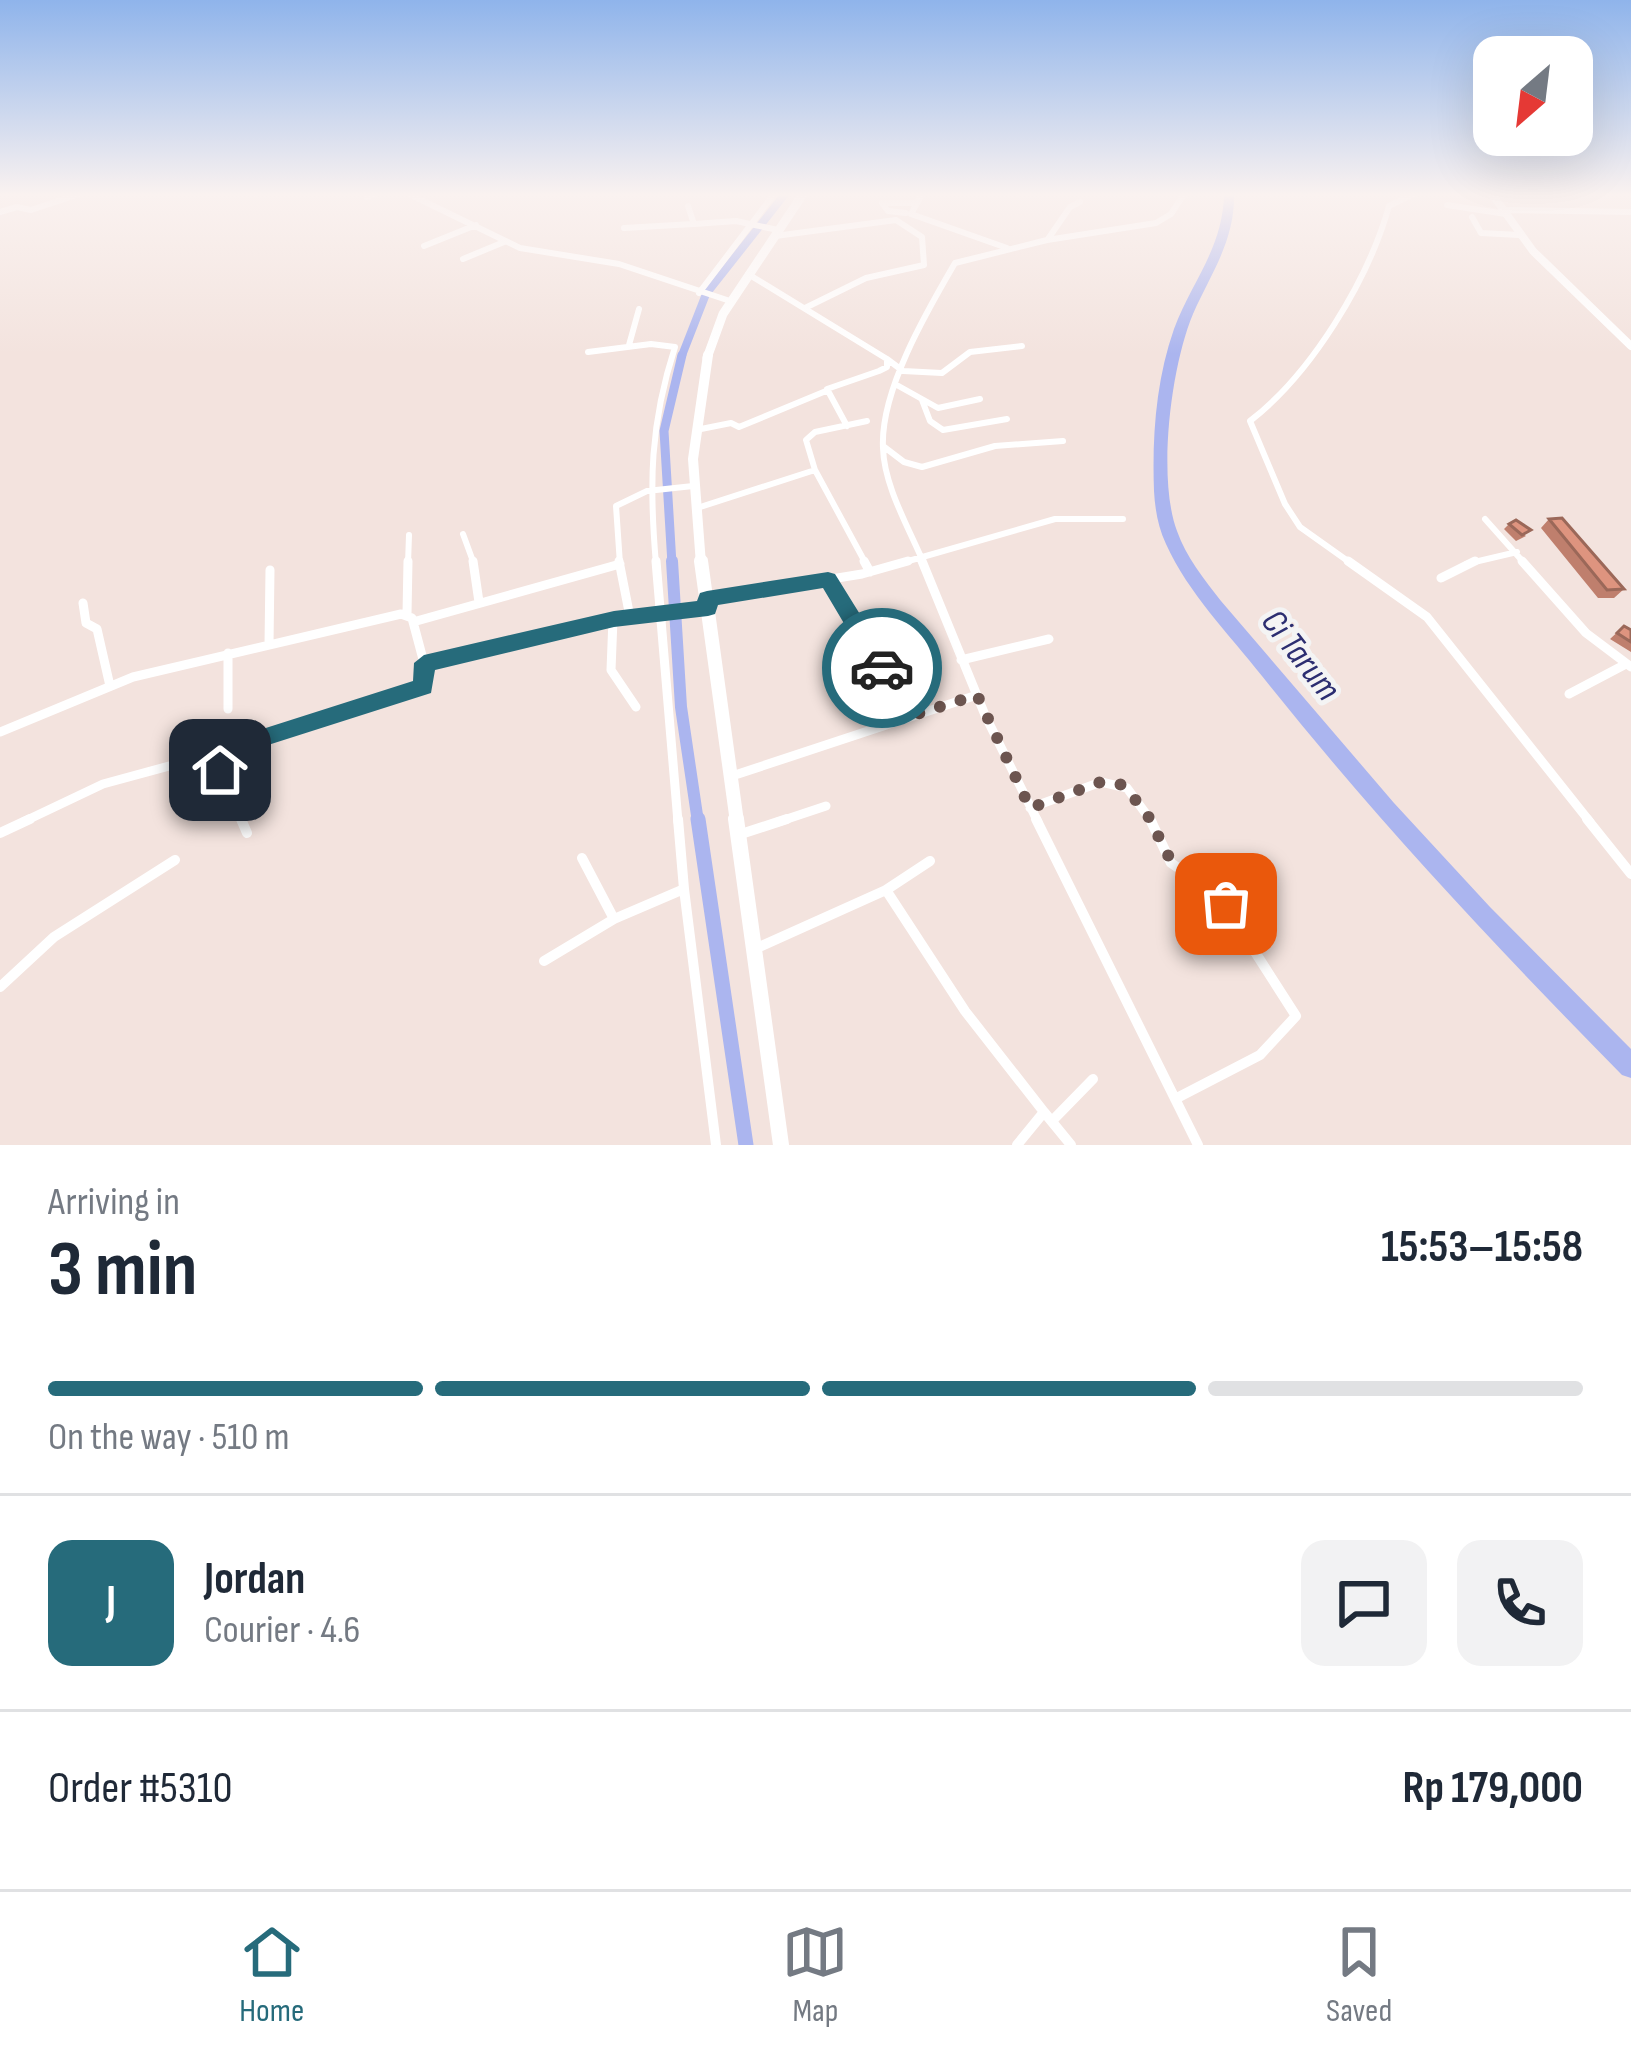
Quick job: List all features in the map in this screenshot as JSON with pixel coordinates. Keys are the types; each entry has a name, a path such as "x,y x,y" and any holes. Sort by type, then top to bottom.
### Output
{"main road":[{"path":"764,247 726,300 708,352 685,487 696,509 704,606 741,834 782,1145"},
{"path":"1532,247 1631,346"}],"street":[{"path":"463,259 492,247"},
{"path":"521,247 620,264 726,300"},
{"path":"700,294 734,247"},
{"path":"805,308 873,275 925,264 923,247"},
{"path":"1375,247 1306,367 1285,394 1249,426 1266,451 1281,496 1300,527 1427,616 1631,874"},
{"path":"1008,248 968,257 950,267 895,384 882,445 886,471 977,695 1198,1145"},
{"path":"748,274 901,370 942,373 970,352 1022,346"},
{"path":"629,345 639,309"},
{"path":"587,352 629,345 675,347 656,406 655,489 684,889 716,1145"},
{"path":"694,430 730,423 739,427 887,367 885,358"},
{"path":"895,384 944,408 980,399"},
{"path":"826,391 847,426"},
{"path":"922,400 930,421 943,430 1007,419"},
{"path":"867,422 806,437 815,470 870,572"},
{"path":"882,445 908,464 922,467 995,446 1063,441"},
{"path":"696,509 815,470"},
{"path":"630,617 616,506 655,489 685,487"},
{"path":"424,663 614,619 667,613 870,572 1055,519 1124,519"},
{"path":"1485,519 1586,633 1629,665 1569,694"},
{"path":"463,534 476,569 479,602"},
{"path":"0,833 103,784 418,689 426,682 410,618 409,535"},
{"path":"1441,578 1486,556 1518,552"},
{"path":"0,732 110,686 228,653 410,618 620,563"},
{"path":"269,644 270,570"},
{"path":"828,580 911,716"},
{"path":"82,603 86,622 97,629 110,686"},
{"path":"614,619 611,670 635,706"},
{"path":"962,660 1048,639"},
{"path":"228,653 228,709"},
{"path":"732,776 977,695"},
{"path":"217,753 227,789 248,832"},
{"path":"1030,808 1101,782 1126,788 1151,820 1172,863 1219,896 1293,1006 1296,1016 1288,1032 1244,1064 1174,1099"},
{"path":"741,834 826,806"},
{"path":"582,858 614,919"},
{"path":"1,982 79,919 175,860"},
{"path":"757,948 886,890 930,861"},
{"path":"544,961 614,919 684,889"},
{"path":"886,890 964,1011 1071,1145"},
{"path":"1017,1145 1093,1079"}],"building":[{"path":"1562,518 1624,589 1607,590 1549,519"},
{"path":"1516,520 1531,530 1522,535 1509,524"},
{"path":"1624,626 1631,630 1631,642 1617,633"}],"waterway":[{"path":"682,356 706,294 743,247"},
{"name":"Ci Tarum","path":"1220,247 1181,328 1167,387 1162,491 1173,543 1215,605 1386,810 1631,1066"},
{"path":"672,564 664,431 682,356"},
{"path":"672,561 681,707 698,822"},
{"path":"698,819 746,1145"}],"way so far":[{"path":"882,668 911,716 977,695 1030,808 1101,782 1126,788 1151,820 1172,863 1226,904"}],"route":[{"path":"220,770 217,753 418,689 426,682 424,663 614,619 708,608 707,599 828,580 882,668"}]}
